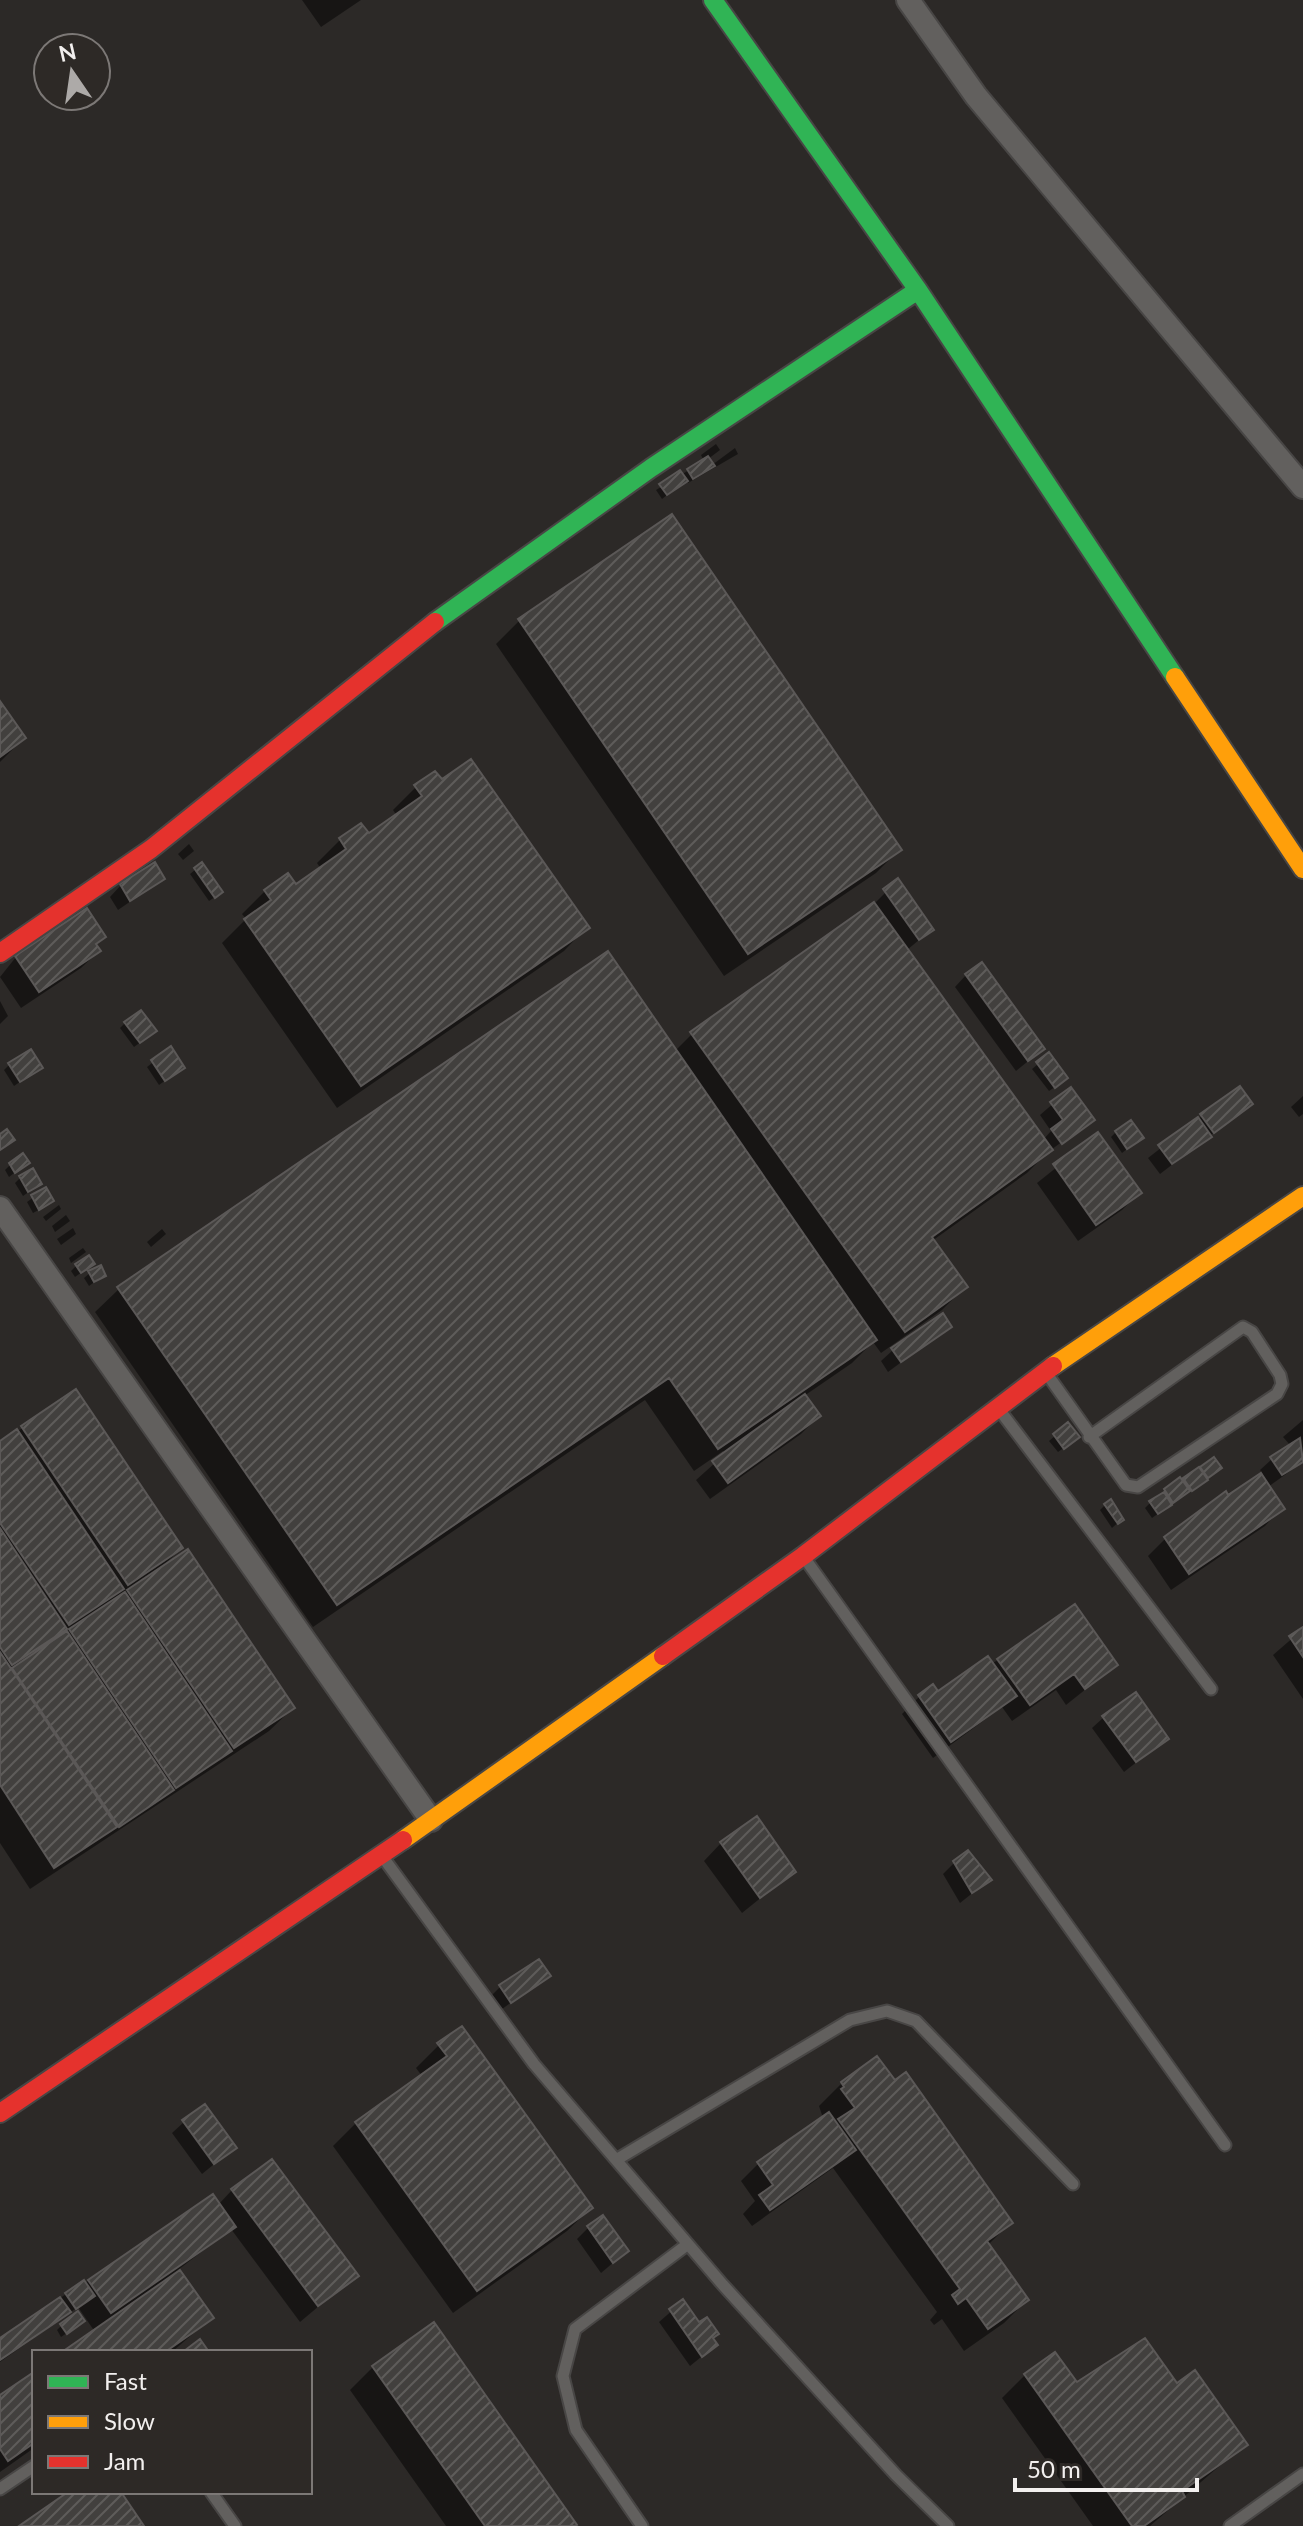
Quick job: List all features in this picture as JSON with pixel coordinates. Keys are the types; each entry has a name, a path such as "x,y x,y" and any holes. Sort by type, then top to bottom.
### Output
{"street":[{"path":"713,0 918,290 1303,869"},
{"path":"908,0 976,96 1303,487"},
{"path":"0,953 124,870 386,658 487,581 598,503 918,290"},
{"path":"0,2113 382,1855 803,1556 1045,1371 1303,1196"},
{"path":"0,1208 431,1820"}],"lane":[{"path":"1045,1371 1089,1437 1126,1485 1138,1487 1277,1394 1282,1384 1280,1375 1252,1332 1243,1327 1089,1437"},
{"path":"997,1408 1211,1689"},
{"path":"803,1556 1225,2145"},
{"path":"382,1855 534,2064 688,2244 896,2475 948,2526"},
{"path":"616,2160 850,2020 887,2011 916,2021 1073,2184"},
{"path":"642,2526 576,2430 563,2376 575,2329 688,2244"},
{"path":"0,2489 32,2467"},
{"path":"1230,2526 1303,2474"},
{"path":"212,2494 235,2526"}],"building":[{"path":"708,456 715,466 693,479 687,469"},
{"path":"680,470 688,481 667,495 659,484"},
{"path":"672,514 902,850 748,954 518,619"},
{"path":"0,701 26,738 0,757"},
{"path":"471,759 590,928 361,1086 244,919 271,900 264,890 288,873 296,884 346,849 339,838 361,823 369,833 422,796 414,785 435,771 442,779"},
{"path":"155,862 165,879 130,901 120,884"},
{"path":"202,862 223,892 215,898 194,868"},
{"path":"898,878 934,930 919,940 883,889"},
{"path":"874,902 1053,1150 932,1237 968,1287 905,1332 690,1032"},
{"path":"87,908 106,937 96,944 101,951 39,992 15,956"},
{"path":"608,951 877,1340 718,1449 669,1378 337,1605 117,1287"},
{"path":"982,962 1045,1049 1028,1061 965,974"},
{"path":"141,1010 157,1031 140,1043 124,1022"},
{"path":"171,1046 185,1068 165,1081 151,1060"},
{"path":"31,1049 43,1068 20,1082 8,1063"},
{"path":"1049,1052 1068,1078 1055,1088 1036,1062"},
{"path":"1240,1086 1253,1104 1214,1133 1200,1114"},
{"path":"1071,1087 1095,1120 1062,1144 1051,1129 1063,1120 1050,1102"},
{"path":"1198,1117 1212,1137 1172,1164 1158,1145"},
{"path":"1131,1120 1144,1138 1127,1149 1115,1131"},
{"path":"7,1129 15,1140 0,1150 0,1134"},
{"path":"1098,1132 1142,1193 1096,1225 1053,1164"},
{"path":"23,1153 30,1163 15,1173 9,1163"},
{"path":"33,1168 42,1184 28,1192 19,1176"},
{"path":"46,1187 54,1201 39,1210 31,1195"},
{"path":"89,1255 95,1264 81,1273 75,1264"},
{"path":"101,1265 106,1276 94,1282 88,1271"},
{"path":"943,1313 952,1327 901,1362 891,1348"},
{"path":"76,1389 183,1548 128,1585 21,1426"},
{"path":"805,1394 821,1416 728,1483 712,1461"},
{"path":"1068,1422 1080,1437 1064,1449 1053,1434"},
{"path":"17,1429 124,1589 69,1625 0,1523 0,1441"},
{"path":"1300,1438 1303,1462 1282,1475 1270,1457"},
{"path":"1214,1457 1222,1468 1208,1478 1200,1467"},
{"path":"1199,1467 1208,1480 1192,1491 1183,1478"},
{"path":"1261,1473 1285,1509 1189,1574 1164,1537 1226,1491 1228,1495"},
{"path":"1180,1477 1190,1491 1173,1503 1164,1489"},
{"path":"1164,1492 1172,1505 1158,1514 1149,1501"},
{"path":"1111,1499 1124,1520 1118,1524 1104,1504"},
{"path":"0,1528 67,1629 12,1665 0,1647"},
{"path":"188,1549 295,1708 234,1748 127,1590"},
{"path":"125,1592 232,1751 176,1788 69,1629"},
{"path":"1075,1604 1118,1665 1085,1689 1074,1674 1030,1705 997,1659"},
{"path":"1303,1627 1303,1657 1289,1636"},
{"path":"67,1631 174,1790 119,1827 12,1668"},
{"path":"0,1652 117,1827 54,1868 0,1785"},
{"path":"988,1656 1017,1696 951,1742 918,1695 933,1684 938,1691"},
{"path":"1136,1692 1169,1739 1136,1762 1102,1716"},
{"path":"757,1816 796,1872 760,1898 720,1842"},
{"path":"968,1850 992,1880 972,1893 953,1861"},
{"path":"539,1959 551,1976 511,2003 499,1985"},
{"path":"462,2026 593,2208 477,2291 355,2122 447,2056 437,2043"},
{"path":"877,2056 895,2080 906,2072 1013,2223 987,2241 1029,2300 988,2329 966,2298 958,2304 952,2295 960,2289 838,2119 855,2108 841,2089 844,2087 841,2082"},
{"path":"205,2104 237,2148 214,2164 182,2120"},
{"path":"829,2112 856,2150 770,2210 759,2195 773,2185 757,2162"},
{"path":"272,2159 359,2276 318,2306 231,2189"},
{"path":"213,2194 236,2227 111,2313 88,2280"},
{"path":"603,2215 629,2251 613,2263 587,2226"},
{"path":"180,2270 214,2318 168,2350 65,2350"},
{"path":"84,2280 95,2296 76,2309 65,2293"},
{"path":"60,2297 71,2312 0,2360 0,2338"},
{"path":"683,2299 699,2322 707,2317 719,2334 713,2338 718,2345 702,2357 669,2309"},
{"path":"78,2311 85,2321 67,2334 60,2324"},
{"path":"434,2322 577,2525 485,2526 372,2366"},
{"path":"1145,2338 1177,2383 1195,2370 1248,2445 1182,2491 1185,2497 1144,2526 1132,2526 1024,2374 1055,2352 1077,2382"},
{"path":"200,2339 208,2350 185,2350"},
{"path":"32,2373 32,2444 8,2461 0,2449 0,2395"},
{"path":"65,2494 122,2494 144,2526 19,2526"}],"traffic: fast":[{"path":"713,0 918,290 1175,677"},
{"path":"435,622 651,468 918,290"}],"traffic: slow":[{"path":"1175,677 1303,869"},
{"path":"1053,1366 1303,1196"},
{"path":"403,1840 663,1656"}],"traffic: jam":[{"path":"0,953 151,849 435,622"},
{"path":"663,1656 803,1556 1053,1366"},
{"path":"0,2113 403,1840"}]}
